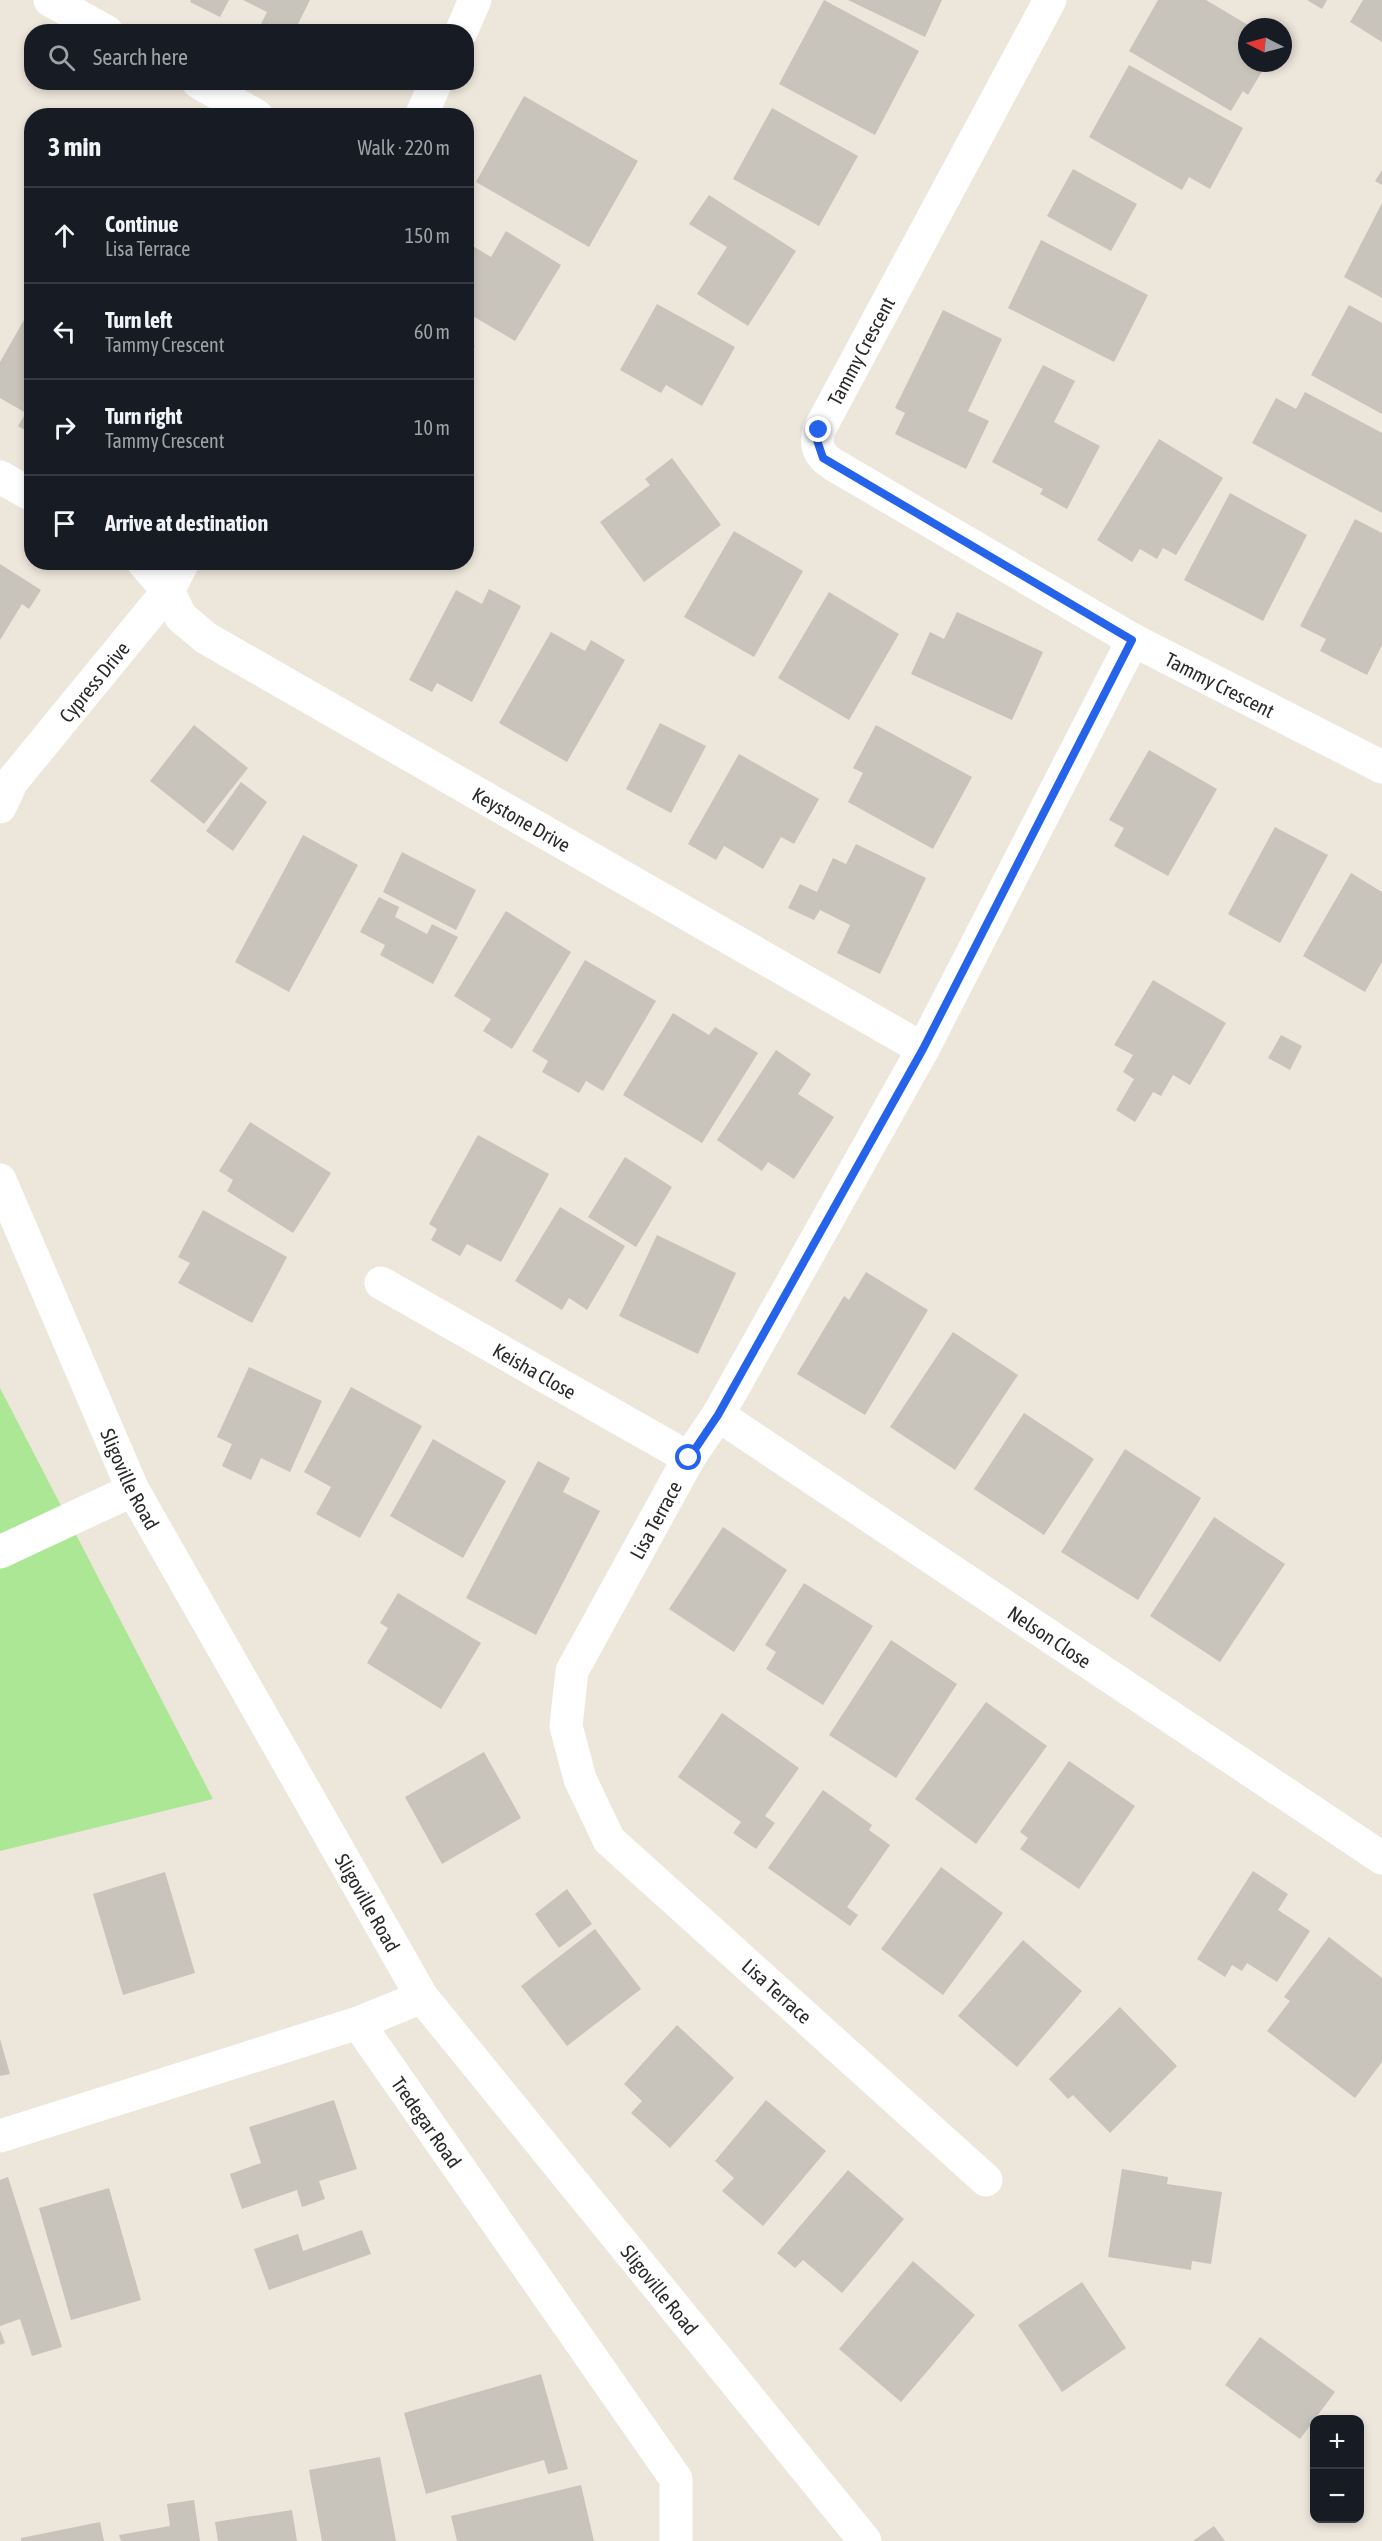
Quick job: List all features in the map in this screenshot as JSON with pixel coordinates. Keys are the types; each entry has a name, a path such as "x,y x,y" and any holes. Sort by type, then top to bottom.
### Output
{"street":[{"path":"51,0 93,24"},
{"path":"464,24 476,0"},
{"name":"Tammy Crescent","path":"1050,0 819,430 817,440 823,458 1132,640 1382,767"},
{"path":"212,90 243,108"},
{"path":"425,108 432,90"},
{"path":"0,477 24,490"},
{"name":"Keystone Drive","path":"150,570 168,591 181,617 206,638 923,1049"},
{"name":"Cypress Drive","path":"2,795 168,591 179,570"},
{"name":"Lisa Terrace","path":"986,2180 609,1840 580,1779 566,1726 572,1671 689,1458 718,1415 923,1049 1132,640"},
{"name":"Sligoville Road","path":"0,1180 133,1490 422,1998 865,2541"},
{"name":"Keisha Close","path":"381,1283 689,1458"},
{"name":"Nelson Close","path":"718,1415 1382,1858"},
{"path":"0,1552 133,1490"},
{"path":"0,2136 358,2023 422,1998"},
{"name":"Tredegar Road","path":"358,2023 676,2478 676,2541"}],"green space":[{"path":"0,1388 213,1799 0,1851"}],"building":[{"path":"191,0 229,0 220,17 190,2"},
{"path":"243,0 310,0 298,24 261,24 267,12"},
{"path":"824,0 919,51 875,135 779,84"},
{"path":"848,0 942,0 925,37"},
{"path":"1158,0 1206,0 1238,19 1238,72 1262,72 1248,95 1243,91 1231,111 1129,51"},
{"path":"1307,0 1327,0 1322,9"},
{"path":"1363,0 1382,0 1382,42 1350,22"},
{"path":"1129,65 1243,128 1210,189 1189,177 1182,190 1089,137"},
{"path":"524,96 638,161 589,247 476,182"},
{"path":"772,108 858,156 819,226 733,179"},
{"path":"1073,169 1137,204 1111,251 1047,216"},
{"path":"1382,170 1382,185 1375,181"},
{"path":"709,195 796,251 748,326 697,294 727,247 689,224"},
{"path":"1382,203 1382,298 1344,277"},
{"path":"506,231 561,265 515,341 474,317 474,247 491,257"},
{"path":"1041,240 1148,295 1114,362 1008,308"},
{"path":"657,304 735,347 702,406 666,385 661,393 620,370"},
{"path":"1349,305 1382,323 1382,414 1311,375"},
{"path":"943,310 1002,339 968,411 989,421 966,469 895,434 905,413 895,408"},
{"path":"24,320 24,412 0,398 0,362"},
{"path":"1043,365 1075,381 1054,422 1100,446 1067,509 1040,494 1043,489 992,462"},
{"path":"1305,392 1382,433 1382,513 1252,443 1276,398 1296,409"},
{"path":"24,416 24,429 18,426"},
{"path":"1159,439 1223,478 1176,555 1163,548 1157,559 1140,549 1132,562 1097,540"},
{"path":"672,458 721,525 644,582 600,522 650,485 645,479"},
{"path":"1230,493 1307,535 1263,621 1184,580"},
{"path":"1355,519 1382,533 1382,645 1367,675 1320,651 1326,639 1300,626"},
{"path":"734,531 803,571 754,657 684,617"},
{"path":"0,564 41,590 29,609 22,604 0,640"},
{"path":"489,589 521,606 472,702 437,683 432,692 409,680 456,590 482,604"},
{"path":"829,592 899,634 849,720 778,678"},
{"path":"957,612 1043,652 1012,720 911,674 930,632 944,639"},
{"path":"551,632 585,651 591,640 625,660 567,762 499,723"},
{"path":"660,723 706,746 671,813 626,789"},
{"path":"194,725 248,768 204,824 150,781"},
{"path":"876,725 972,777 933,849 848,802 863,773 853,768"},
{"path":"1149,750 1217,789 1168,876 1114,846 1124,828 1109,820"},
{"path":"739,754 819,799 794,844 781,837 763,869 724,846 716,860 688,844"},
{"path":"241,782 267,802 233,851 206,831"},
{"path":"1275,827 1328,855 1280,943 1228,914"},
{"path":"303,835 358,865 289,992 235,962"},
{"path":"856,844 926,878 880,974 837,953 850,925 820,910 814,920 788,908 800,884 817,892 833,858 846,864"},
{"path":"402,852 476,890 456,930 383,892"},
{"path":"1351,873 1382,892 1382,962 1365,992 1303,956"},
{"path":"379,897 399,907 395,917 427,934 432,924 458,937 433,984 380,955 385,945 360,932"},
{"path":"506,911 571,952 512,1049 483,1031 491,1019 454,996"},
{"path":"585,960 656,1001 603,1091 586,1081 579,1093 542,1072 548,1061 532,1051"},
{"path":"1153,980 1226,1023 1190,1085 1173,1075 1161,1096 1153,1092 1135,1122 1116,1110 1134,1079 1123,1072 1133,1055 1114,1045"},
{"path":"673,1013 709,1035 715,1027 758,1053 702,1143 623,1095"},
{"path":"1281,1035 1302,1046 1290,1070 1268,1058"},
{"path":"776,1050 811,1074 798,1094 834,1117 794,1179 768,1162 762,1171 717,1140"},
{"path":"250,1122 331,1173 293,1233 227,1191 233,1180 219,1171"},
{"path":"478,1135 549,1174 501,1262 467,1244 460,1256 431,1240 437,1229 429,1224"},
{"path":"625,1157 672,1187 636,1247 588,1217"},
{"path":"560,1207 625,1246 587,1310 569,1298 562,1310 515,1281"},
{"path":"203,1210 287,1257 252,1323 178,1283 190,1263 178,1257"},
{"path":"657,1235 736,1273 698,1354 619,1316"},
{"path":"866,1272 928,1310 865,1415 797,1374 844,1296 849,1300"},
{"path":"953,1332 1018,1375 955,1470 890,1427"},
{"path":"249,1367 322,1401 290,1472 261,1458 251,1480 222,1466 232,1444 217,1437"},
{"path":"351,1387 422,1426 360,1538 316,1514 331,1487 304,1472"},
{"path":"1024,1413 1094,1459 1044,1535 974,1489"},
{"path":"433,1439 506,1481 463,1558 390,1516"},
{"path":"1125,1449 1201,1498 1138,1600 1061,1552"},
{"path":"538,1461 570,1478 563,1492 600,1511 536,1635 466,1598"},
{"path":"1214,1517 1285,1564 1220,1662 1150,1616"},
{"path":"723,1527 787,1570 734,1652 669,1609"},
{"path":"804,1583 873,1626 823,1705 766,1669 776,1652 765,1645"},
{"path":"398,1593 481,1643 441,1709 367,1663 388,1628 380,1623"},
{"path":"891,1640 957,1684 896,1778 829,1735"},
{"path":"986,1702 1047,1746 976,1844 915,1799"},
{"path":"722,1713 799,1768 765,1816 775,1823 756,1849 733,1833 741,1822 678,1777"},
{"path":"484,1752 521,1818 442,1864 405,1797"},
{"path":"1069,1761 1135,1806 1079,1889 1020,1849 1028,1838 1020,1832"},
{"path":"823,1790 872,1825 869,1830 890,1845 847,1907 858,1915 850,1926 768,1868"},
{"path":"941,1867 1003,1913 943,1995 881,1949"},
{"path":"1253,1871 1288,1894 1278,1910 1310,1931 1277,1982 1247,1963 1242,1971 1232,1965 1225,1977 1197,1959"},
{"path":"165,1872 195,1973 123,1995 93,1894"},
{"path":"567,1889 592,1924 559,1948 535,1914"},
{"path":"595,1929 641,1989 567,2046 521,1986"},
{"path":"1329,1937 1382,1978 1382,2062 1355,2098 1267,2031 1290,2001 1284,1997"},
{"path":"1023,1940 1082,1991 1017,2067 958,2016"},
{"path":"1120,2007 1177,2066 1110,2133 1073,2095 1068,2099 1049,2079"},
{"path":"677,2025 734,2078 670,2148 631,2113 642,2101 624,2084"},
{"path":"0,2039 10,2074 0,2076"},
{"path":"334,2100 357,2169 319,2181 325,2199 302,2207 297,2190 242,2209 230,2174 261,2163 249,2127"},
{"path":"766,2100 826,2151 763,2226 722,2191 734,2178 715,2161"},
{"path":"1122,2169 1168,2177 1167,2184 1222,2192 1211,2264 1192,2261 1191,2270 1108,2257"},
{"path":"848,2170 904,2219 842,2293 803,2260 795,2268 777,2253"},
{"path":"8,2177 62,2347 32,2356 20,2319 0,2326 0,2180"},
{"path":"109,2188 141,2300 71,2320 39,2208"},
{"path":"362,2230 371,2254 269,2290 254,2249 298,2234 303,2251"},
{"path":"913,2261 975,2315 901,2402 839,2349"},
{"path":"1082,2282 1126,2348 1062,2392 1018,2325"},
{"path":"0,2330 5,2343 0,2345"},
{"path":"1260,2337 1335,2392 1318,2415 1310,2415 1310,2426 1300,2439 1225,2385"},
{"path":"541,2374 568,2469 548,2474 544,2460 426,2494 404,2413"},
{"path":"380,2457 396,2541 322,2541 309,2470"},
{"path":"581,2485 594,2541 457,2541 451,2516"},
{"path":"194,2500 200,2541 121,2541 119,2535 170,2526 167,2504"},
{"path":"292,2510 297,2541 218,2541 215,2522"},
{"path":"100,2522 104,2541 21,2541 21,2538"},
{"path":"1214,2526 1225,2541 1193,2541"}],"route":[{"path":"689,1458 718,1415 923,1049 1132,640 823,458 818,450 819,430"}]}
